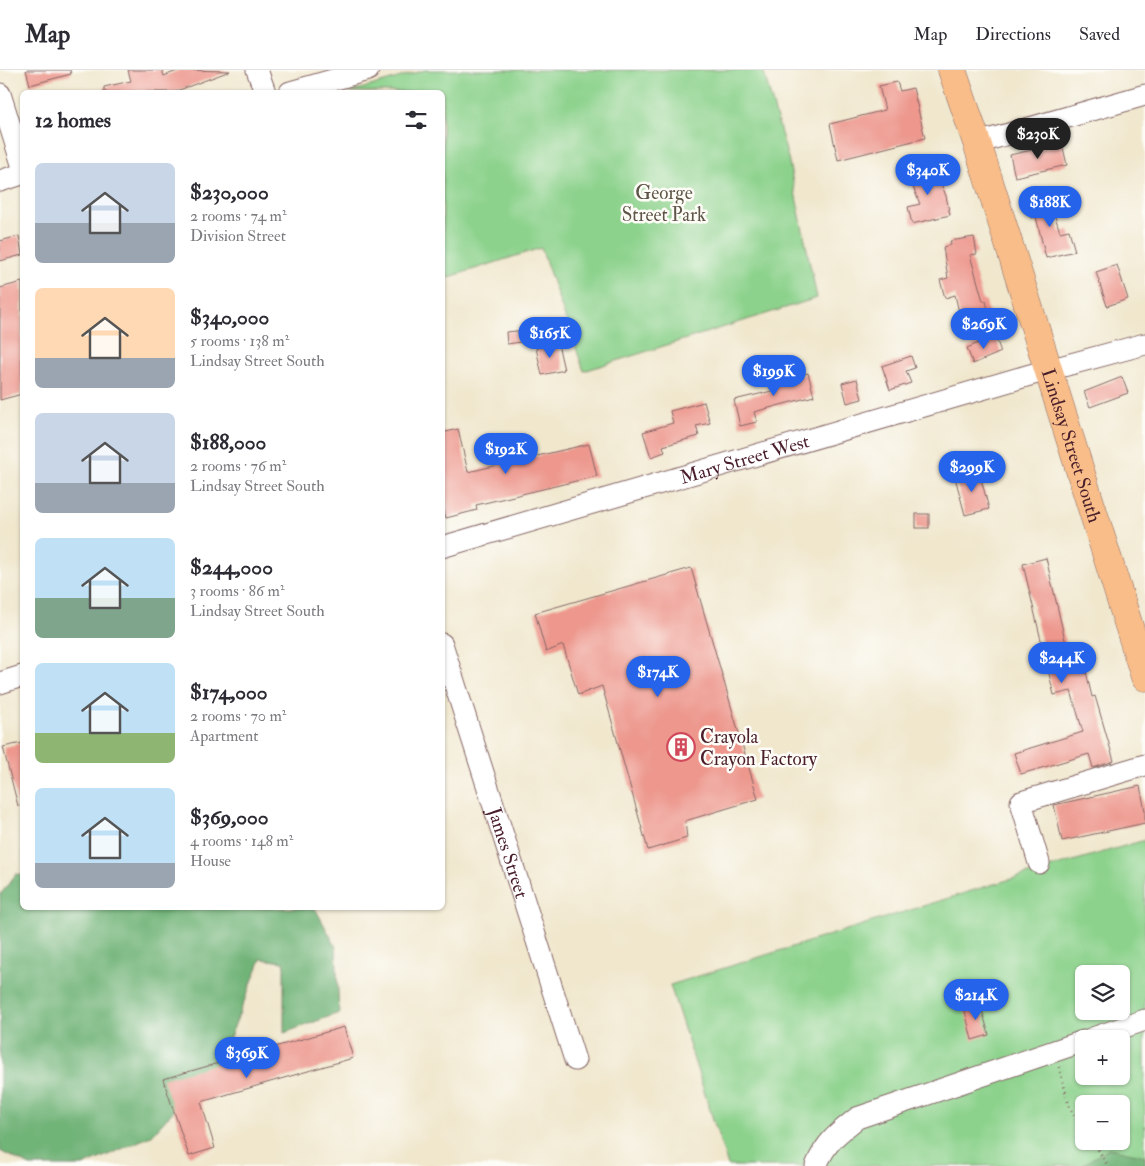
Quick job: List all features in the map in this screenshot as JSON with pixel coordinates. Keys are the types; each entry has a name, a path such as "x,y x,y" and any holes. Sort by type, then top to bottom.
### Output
{"main road":[{"name":"Lindsay Street South","path":"952,70 1145,677"}],"street":[{"path":"257,70 264,90"},
{"path":"297,90 368,70"},
{"path":"0,94 20,158"},
{"path":"976,143 1145,95"},
{"path":"0,181 20,175"},
{"name":"Mary Street West","path":"445,546 1047,370 1145,344"},
{"name":"James Street","path":"445,653 575,1060"},
{"path":"0,682 20,677"},
{"path":"1039,863 1021,802 1145,765"},
{"path":"1116,1030 1145,1020"},
{"path":"816,1166 820,1155 833,1138 857,1118 1075,1044"}],"path":[{"path":"1054,1050 1070,1109 1075,1116"},
{"path":"1098,1150 1108,1166"}],"green space":[{"name":"George Street Park","path":"425,70 763,70 788,158 817,298 584,371 541,248 445,278 445,90 357,90"},
{"path":"1145,840 1145,1166 728,1166 670,985 984,887"},
{"path":"16,874 20,875 20,910 316,910 336,947 339,1013 284,1033 284,962 261,959 222,1057 151,1136 83,1166 30,1166 0,1151 0,895"},
{"path":"1106,1150 1118,1150 1145,1156 1145,1166 1081,1166"}],"building":[{"path":"26,70 70,70 71,74 30,85"},
{"path":"128,70 162,70 164,76 180,70 230,71 179,90 104,90 104,87 131,81"},
{"path":"897,82 900,91 913,88 925,138 838,160 830,124 885,110 879,86"},
{"path":"1062,143 1067,165 1015,177 1010,155"},
{"path":"934,165 946,196 950,215 912,224 908,207 920,204 908,175"},
{"path":"1048,195 1060,232 1069,230 1075,251 1046,258 1036,217 1032,218 1027,201"},
{"path":"19,236 20,256 0,261 0,241"},
{"path":"974,237 977,254 970,255 983,301 986,301 990,318 962,325 955,295 945,298 940,280 948,278 943,247 951,245 950,241"},
{"path":"1117,265 1128,299 1107,306 1096,272"},
{"path":"20,283 20,395 0,400 0,288"},
{"path":"527,330 528,341 507,344 506,332"},
{"path":"995,336 1001,352 973,364 967,348"},
{"path":"558,344 564,370 542,375 536,348"},
{"path":"911,356 915,368 906,371 911,383 890,390 882,366"},
{"path":"808,373 814,396 754,412 757,422 740,426 734,400 772,391 769,383"},
{"path":"1122,377 1128,393 1090,407 1084,392"},
{"path":"857,379 862,399 847,403 842,383"},
{"path":"704,402 710,423 696,426 699,436 663,446 665,452 651,457 643,432 673,423 670,411"},
{"path":"458,429 468,472 589,444 597,476 476,505 477,510 446,518 445,432"},
{"path":"979,471 989,509 965,515 955,477"},
{"path":"916,514 929,514 929,528 916,528"},
{"path":"1046,558 1072,670 1085,667 1092,697 1095,696 1114,761 1093,768 1089,754 1021,774 1014,753 1083,732 1071,691 1054,695 1023,564"},
{"name":"Crayola Crayon Factory","path":"691,568 758,799 685,821 687,838 648,850 602,686 578,695 563,645 546,652 535,613"},
{"path":"20,743 20,806 18,806 3,747"},
{"path":"1140,786 1145,811 1145,823 1062,841 1054,805"},
{"path":"980,1003 989,1035 972,1040 964,1007"},
{"path":"344,1027 353,1058 201,1102 215,1148 189,1156 163,1079"}],"place":[{"name":"Crayola Crayon Factory","path":"681,747"}]}
